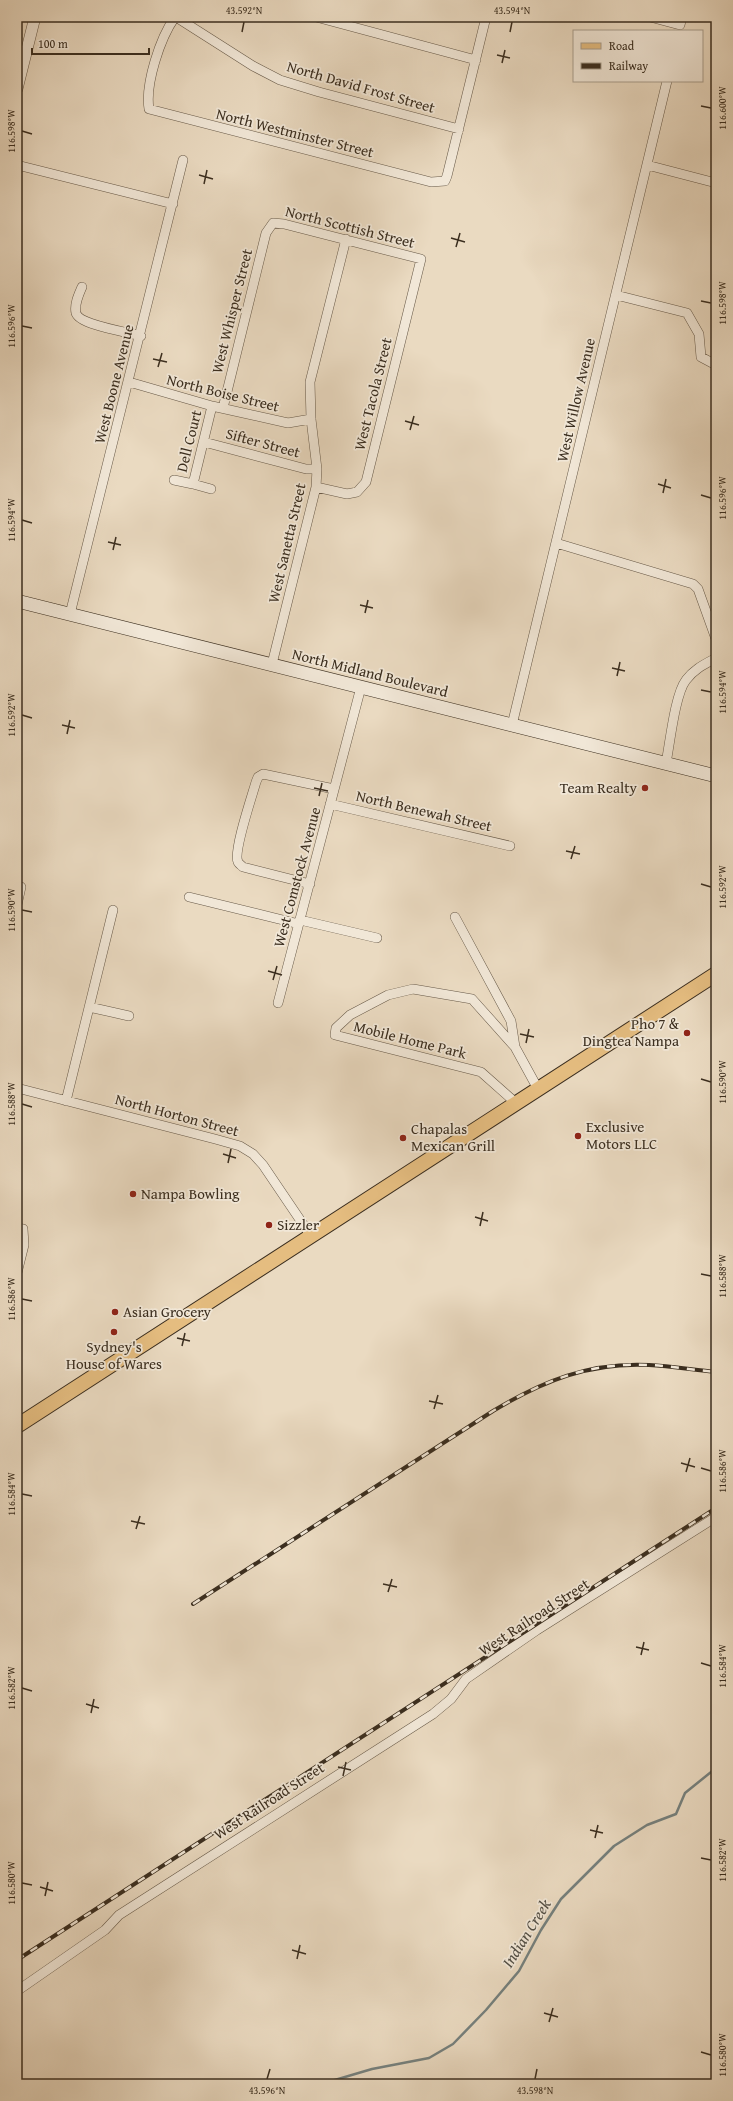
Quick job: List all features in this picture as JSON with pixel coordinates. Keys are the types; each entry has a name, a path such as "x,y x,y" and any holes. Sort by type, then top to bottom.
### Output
{"main road":[{"name":"North Midland Boulevard","path":"17,601 716,776"},
{"path":"17,1426 716,974"}],"street":[{"path":"17,89 19,69 35,17"},
{"name":"North Westminster Street","path":"175,17 167,28 160,47 147,98 149,109 154,112 431,182 445,181 459,129"},
{"name":"North David Frost Street","path":"175,17 253,66 280,80 319,92 459,129"},
{"path":"316,17 476,60"},
{"path":"459,129 486,17"},
{"path":"650,17 680,24"},
{"name":"West Willow Avenue","path":"512,725 667,82"},
{"name":"West Boone Avenue","path":"70,614 141,336 183,160"},
{"path":"17,165 173,204"},
{"path":"647,165 716,183"},
{"name":"North Scottish Street","path":"273,223 346,239 421,259"},
{"name":"West Whisper Street","path":"223,408 266,233 273,223"},
{"name":"West Sanetta Street","path":"272,664 316,488 310,382 346,239"},
{"name":"West Tacola Street","path":"316,488 347,494 358,492 366,482 421,259"},
{"path":"82,286 76,304 76,313 79,319 90,324 141,336"},
{"path":"616,295 687,313 699,334 701,357 716,365"},
{"name":"North Boise Street","path":"129,382 212,406 288,423 311,419"},
{"name":"Dell Court","path":"192,484 212,406"},
{"name":"Sifter Street","path":"204,442 306,469 316,469"},
{"name":"Dell Court","path":"174,480 211,489"},
{"path":"556,543 693,584 698,589 716,639"},
{"path":"666,763 679,695 686,680 698,668 716,658"},
{"name":"West Comstock Avenue","path":"278,1003 361,687"},
{"path":"310,884 243,867 238,862 237,855 240,838 256,782 258,777 263,774 334,789"},
{"name":"North Benewah Street","path":"330,804 510,846"},
{"path":"17,905 21,887"},
{"path":"189,897 378,938"},
{"path":"66,1101 113,910"},
{"name":"Mobile Home Park","path":"455,917 511,1021 515,1047"},
{"name":"Mobile Home Park","path":"516,1103 481,1072 335,1035 336,1028 350,1015 388,995 413,989 472,1000 515,1047 538,1089"},
{"path":"89,1008 129,1016"},
{"name":"North Horton Street","path":"17,1088 215,1138 245,1148 263,1165 311,1236"},
{"path":"17,1228 23,1229 24,1245 17,1273"},
{"name":"West Railroad Street","path":"17,1991 105,1930 119,1915 433,1714 451,1699 466,1679 537,1630 716,1517"}],"waterway":[{"name":"Indian Creek","path":"290,2084 328,2082 372,2069 429,2058 453,2044 486,2010 519,1971 541,1930 561,1899 614,1846 647,1825 676,1814 685,1793 716,1768"}],"railway":[{"path":"193,1604 493,1411 549,1382 586,1370 627,1365 649,1365 716,1372"},
{"path":"17,1960 716,1508"}],"place":[{"name":"Team Realty","path":"645,788"},
{"name":"Pho 7 & Dingtea Nampa","path":"687,1033"},
{"name":"Exclusive Motors LLC","path":"578,1136"},
{"name":"Chapalas Mexican Grill","path":"403,1138"},
{"name":"Nampa Bowling","path":"133,1194"},
{"name":"Sizzler","path":"269,1225"},
{"name":"Asian Grocery","path":"115,1312"},
{"name":"Sydney's House of Wares","path":"114,1332"}]}
